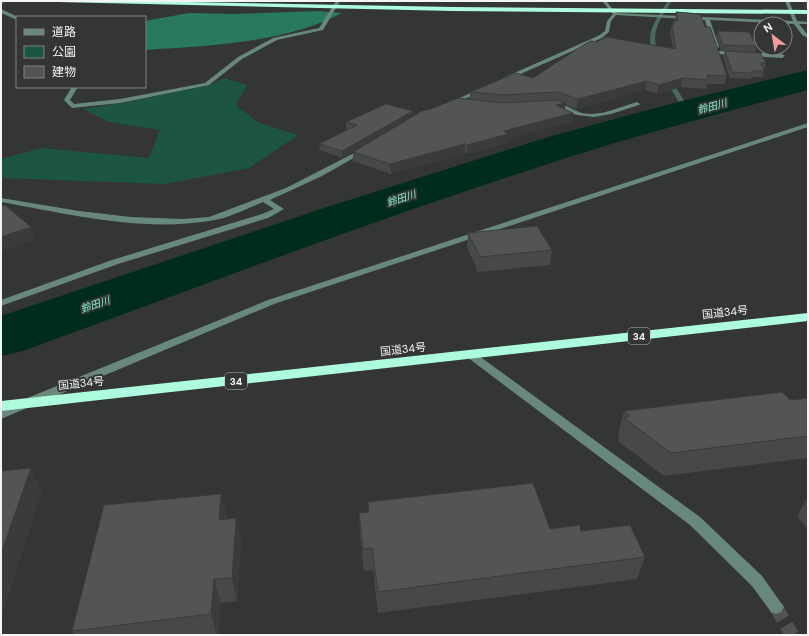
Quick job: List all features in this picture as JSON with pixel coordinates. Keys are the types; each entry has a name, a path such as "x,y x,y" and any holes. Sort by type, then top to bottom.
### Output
{"highway":[{"path":"58,1 453,9 808,12"},
{"path":"342,1 403,2"},
{"path":"544,4 551,4"},
{"path":"567,4 808,6"},
{"name":"国道34号","path":"1,406 808,317"}],"street":[{"path":"1,2 6,1"},
{"path":"74,88 67,100 72,106 120,101 207,84 240,58 275,39 321,29 338,1"},
{"path":"604,1 615,14 808,23"},
{"path":"787,1 796,22 808,37"},
{"path":"1,11 16,18"},
{"path":"501,81 600,37 607,32 609,21 615,14"},
{"path":"707,18 720,60"},
{"path":"719,53 753,55"},
{"path":"466,105 449,105 487,88"},
{"path":"545,105 557,105 580,114 599,116 637,104"},
{"path":"1,415 24,404 271,302 808,125"},
{"path":"1,200 115,219 166,222 211,218 265,200 330,170 369,147"},
{"path":"1,303 116,262 265,216 280,209 265,200"},
{"path":"471,355 695,520 757,581 776,607"}],"green space":[{"path":"317,11 342,13 319,23 271,37 221,44 146,50 146,21 189,13 233,14"},
{"path":"224,78 247,85 236,105 259,123 298,135 249,168 165,184 1,178 1,159 41,148 149,158 160,130 109,122 83,109 122,103 212,84"}],"building":[{"path":"676,12 700,14 705,27 710,27 727,76 707,75 708,80 683,78 659,85 647,81 578,99 558,92 503,95 470,92 516,73 533,78 585,44 591,41 597,42 606,37 676,49 672,25 674,25 673,21 678,21"},
{"path":"718,31 749,32 753,39 753,46 722,45"},
{"path":"725,51 753,53 753,56 762,56 766,63 761,63 764,71 752,71 753,73 732,72"},
{"path":"458,98 503,103 557,100 566,103 556,105 573,113 504,131 508,134 390,164 353,152 422,111"},
{"path":"386,104 413,111 342,151 319,144 357,125 346,122"},
{"path":"5,205 31,227 1,237 1,206"},
{"path":"537,226 552,250 480,257 468,233"},
{"path":"782,392 790,400 808,398 808,436 671,453 624,418 630,416 624,411"},
{"path":"31,468 1,554 1,471"},
{"path":"533,483 550,529 580,525 581,531 630,525 645,557 378,592 372,548 363,549 359,513 369,512 368,502"},
{"path":"221,494 219,520 236,518 232,578 214,579 211,614 72,631 104,505"}],"waterway":[{"path":"657,57 652,41 652,34 657,21 670,1"},
{"path":"667,77 687,111"},
{"name":"鈴田川","path":"1,337 338,219 562,146 687,111 808,80"}],"tunnel":[{"path":"776,607 792,635"}]}
